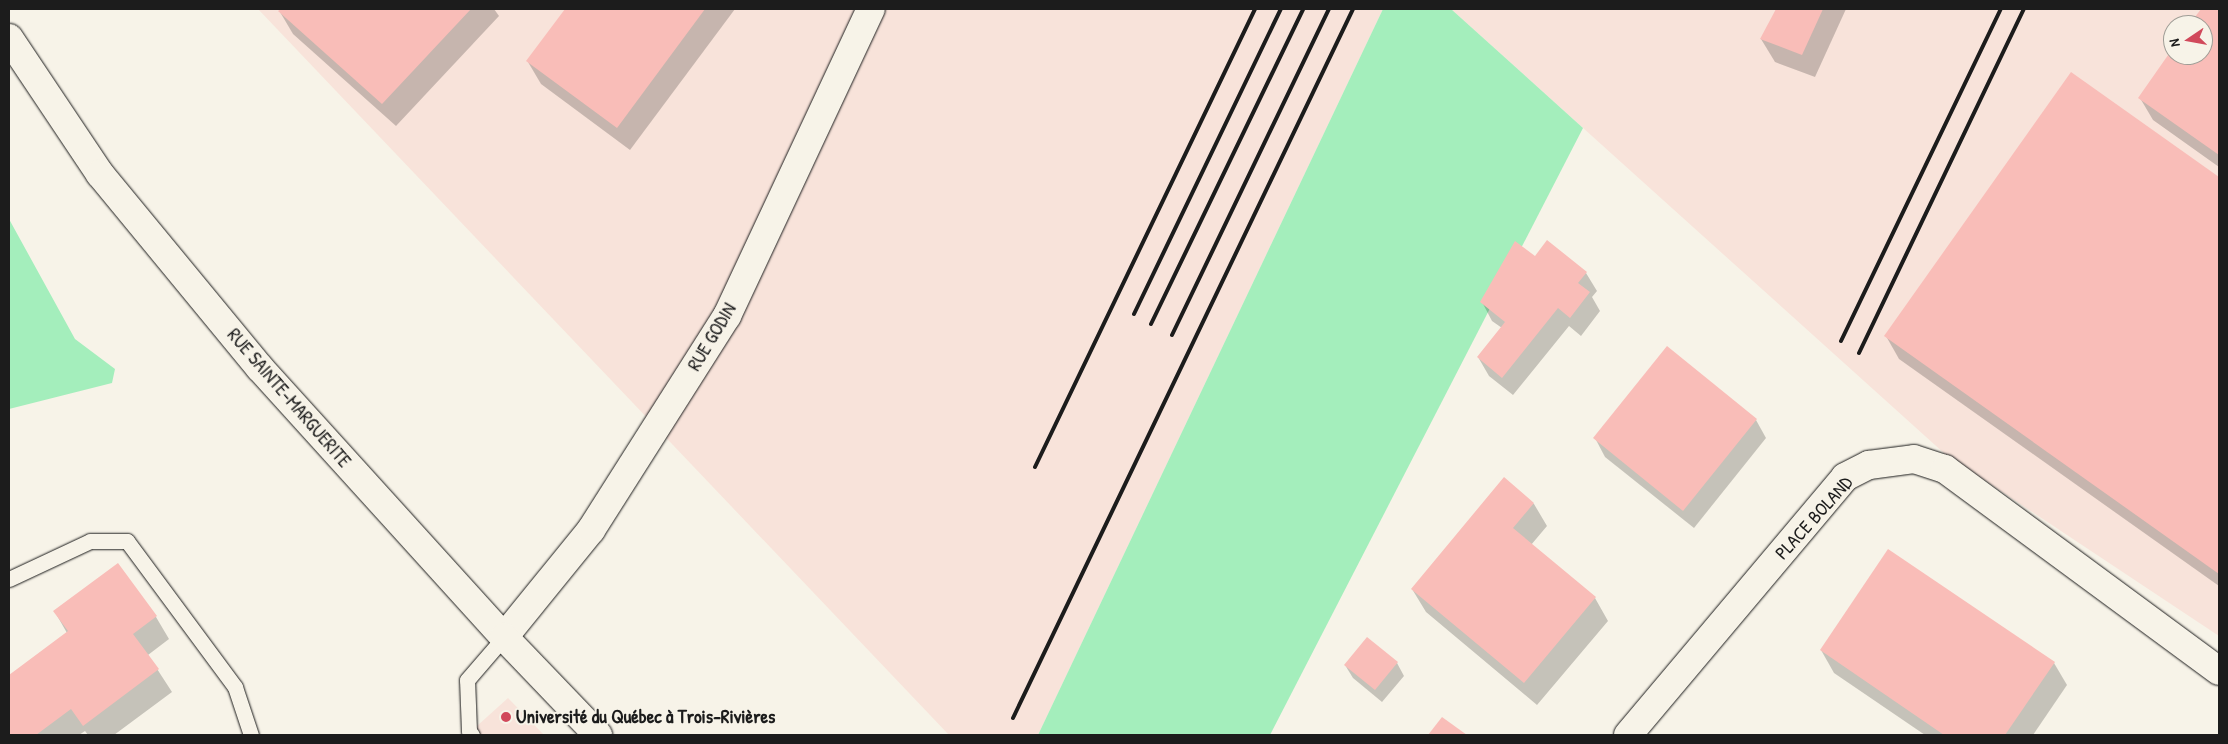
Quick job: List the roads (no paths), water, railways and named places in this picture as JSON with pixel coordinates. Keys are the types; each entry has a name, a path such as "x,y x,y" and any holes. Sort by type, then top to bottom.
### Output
{"street":[{"name":"RUE GODIN","path":"504,637 591,530 727,316 871,9"},
{"name":"RUE SAINTE-MARGUERITE","path":"9,38 100,174 248,353 504,637 598,735"},
{"name":"PLACE BOLAND","path":"1628,735 1845,477 1870,465 1914,459 1945,470 2219,671"}],"lane":[{"path":"9,579 90,541 127,541 234,688 251,735"},
{"path":"472,735 469,731 467,680 504,637"}],"railway":[{"path":"1035,467 1255,9"},
{"path":"1134,314 1281,9"},
{"path":"1151,324 1303,9"},
{"path":"1172,335 1329,9"},
{"path":"1013,718 1353,9"},
{"path":"1841,341 2001,9"},
{"path":"1859,353 2024,9"}],"place":[{"name":"Université du Québec à Trois-Rivières","path":"506,717"}]}
